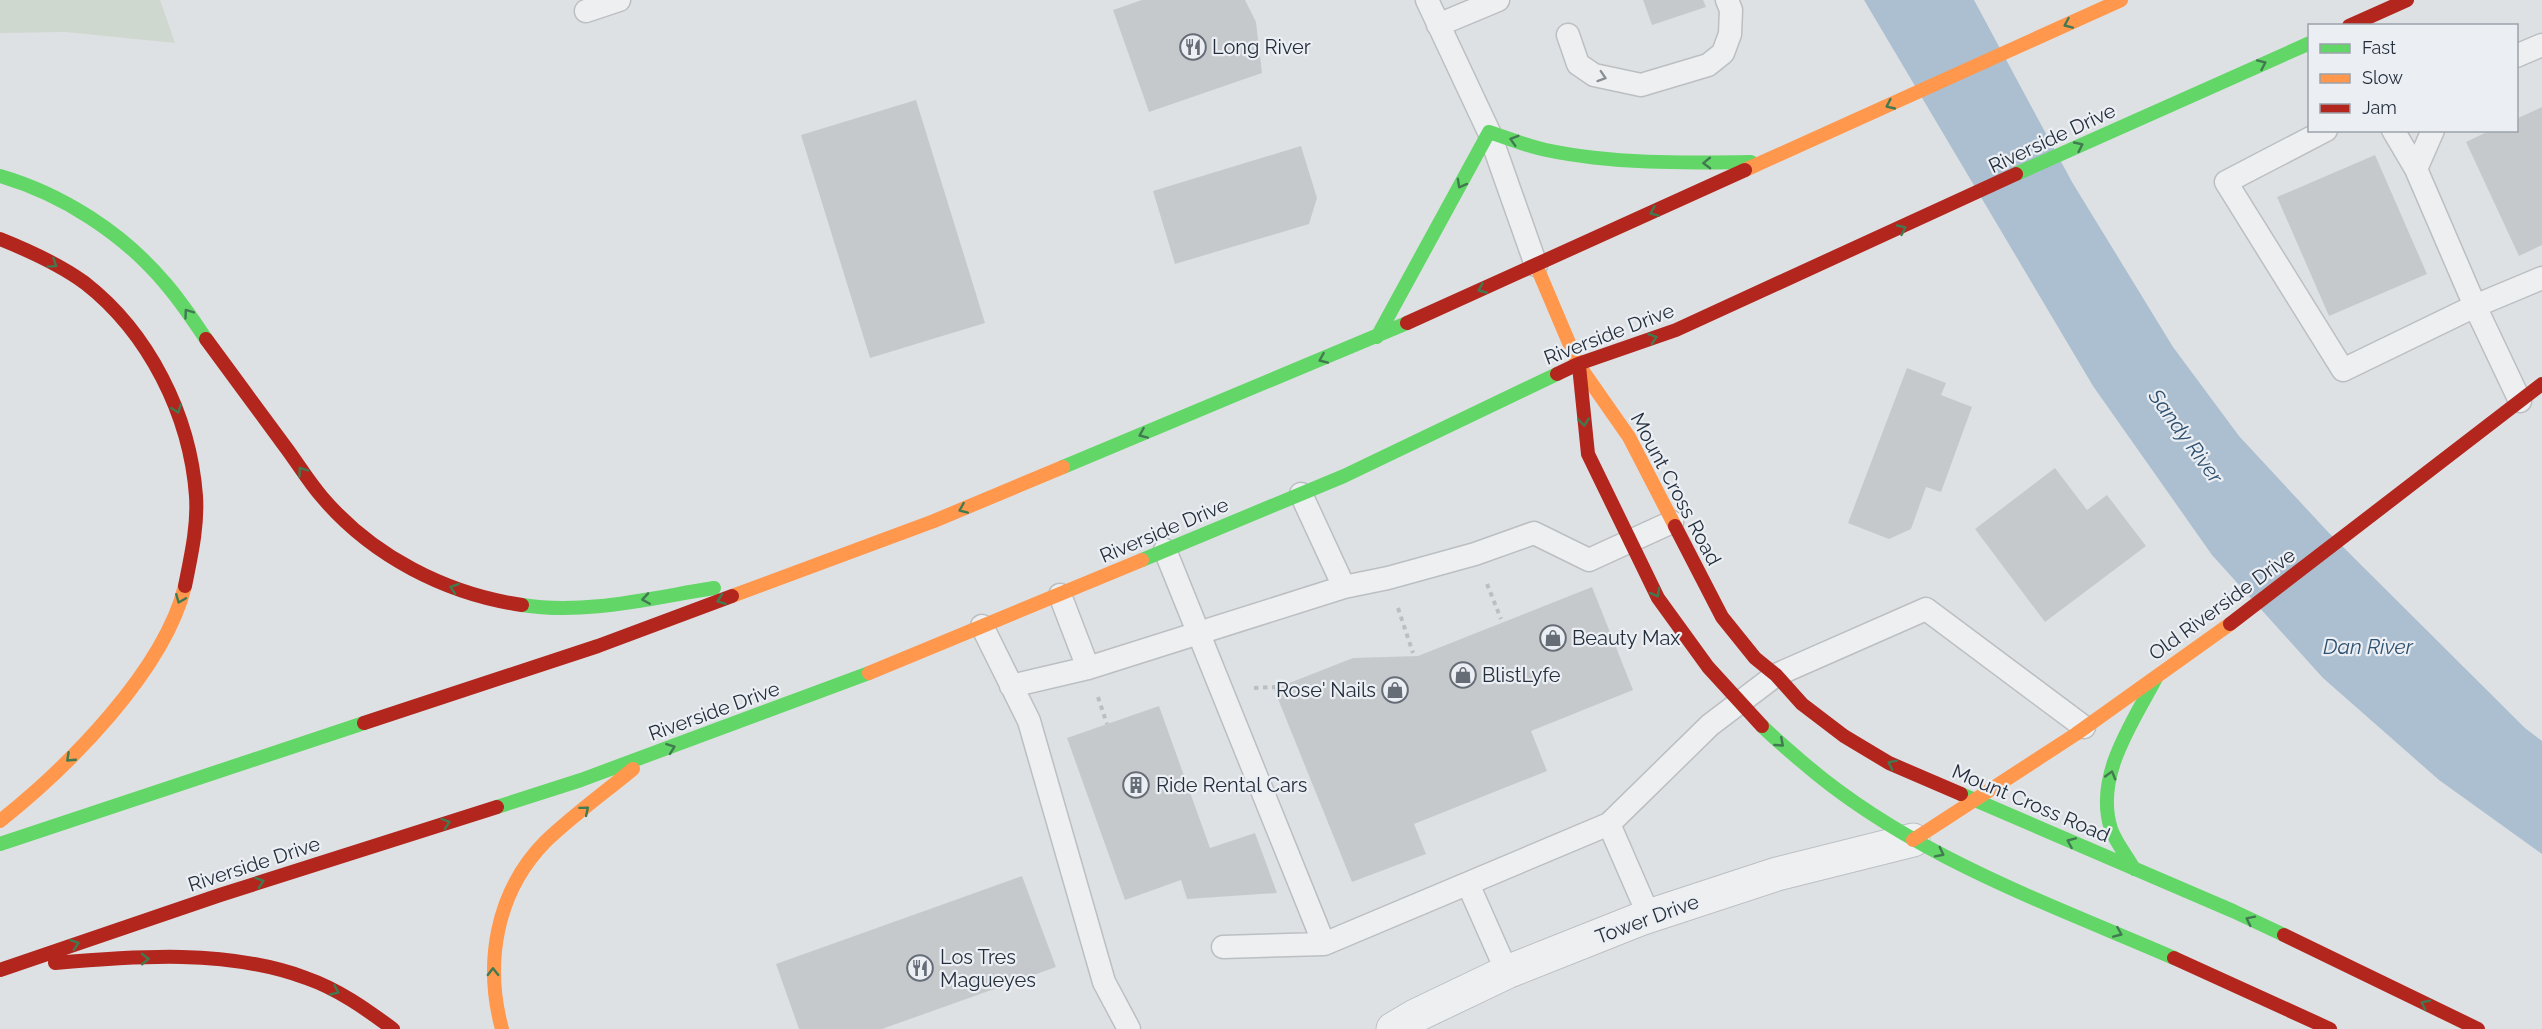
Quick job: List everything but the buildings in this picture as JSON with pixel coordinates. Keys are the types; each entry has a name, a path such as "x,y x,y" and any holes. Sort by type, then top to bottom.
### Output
{"main road":[{"path":"0,844 598,646 934,521 1377,337 2121,0"},
{"path":"2353,24 2407,0"},
{"name":"Riverside Drive","path":"2,969 220,895 581,780 843,684 1344,476 1578,364 1676,330 1849,253 2214,84 2307,51"},
{"path":"1377,337 1489,132 1546,150 1589,157 1676,163 1765,162"},
{"path":"0,176 24,183 66,203 115,235 165,282 322,497 353,528 388,555 446,585 487,599 541,607 585,608 787,576"},
{"path":"0,239 40,255 93,291 131,329 166,380 188,437 196,488 195,539 187,579 165,636 134,684 78,750 16,809 0,821"},
{"path":"1536,265 1578,364 1588,454 1658,598 1708,667 1766,730 1830,786 1913,840 1988,877 2262,996 2330,1029"},
{"name":"Mount Cross Road","path":"1578,364 1629,437 1722,617 1755,658 1776,675 1802,704 1844,736 1889,763 2233,911 2478,1029"},
{"name":"Old Riverside Drive","path":"1913,840 1976,801 2179,660 2423,479 2542,384"},
{"path":"2134,869 2110,828 2107,805 2108,779 2158,675"},
{"path":"502,1029 495,1009 492,968 497,926 516,879 542,846 650,755"},
{"path":"2,969 83,960 184,959 265,966 305,977 353,999 393,1029"}],"street":[{"name":"Tower Drive","path":"1393,1029 1415,1016 1508,972 1649,916 1777,874 1913,840"}],"lane":[{"path":"586,10 619,0"},
{"path":"1427,0 1489,132 1536,265"},
{"path":"1438,25 1498,0"},
{"path":"1568,35 1578,64 1594,75 1641,85 1708,65 1723,53 1730,34 1731,10 1727,0"},
{"path":"2518,56 2542,45"},
{"path":"2322,132 2226,182 2343,370 2475,306 2542,278"},
{"path":"2395,132 2416,169 2475,306 2520,401"},
{"path":"2416,169 2432,132"},
{"path":"1301,494 1344,587"},
{"path":"1011,686 1088,668 1344,587 1388,578 1475,554 1534,533 1590,560 1672,522"},
{"path":"1165,550 1324,944"},
{"path":"1059,595 1088,668"},
{"path":"1223,947 1324,944 1609,824 1710,725 1776,675 1926,609 2084,727"},
{"path":"982,626 1029,721 1104,982 1129,1029"},
{"path":"1609,824 1649,916"},
{"path":"1468,884 1508,972"}],"path":[{"path":"1388,578 1413,653"}],"shaded area":[{"path":"0,0 160,0 175,43 66,32 0,33"}],"water":[{"name":"Dan River","path":"1864,0 1974,0 2072,182 2173,347 2239,436 2329,533 2525,728 2542,741 2542,854 2439,780 2323,678 2212,555 2093,386"}],"traffic: fast":[{"path":"2016,174 2308,44"},
{"path":"1377,337 1489,132 1539,148 1597,158 1673,162 1751,162"},
{"path":"0,176 46,193 111,232 165,283 206,339"},
{"path":"1063,467 1407,323"},
{"path":"1142,560 1344,476 1557,374"},
{"path":"522,605 546,608 594,607 714,588"},
{"path":"497,807 581,780 869,673"},
{"path":"2134,869 2111,829 2107,809 2108,789 2118,750 2156,678"},
{"path":"0,844 364,723"},
{"path":"1762,726 1842,793 1885,823 1931,849 2027,896 2174,958"},
{"path":"1961,794 2284,935"}],"traffic: slow":[{"path":"1745,170 2121,0"},
{"path":"1536,265 1578,364 1629,437 1675,526"},
{"path":"732,596 934,521 1063,467"},
{"path":"869,673 1142,560"},
{"path":"0,821 55,773 110,715 157,651 174,618 185,586"},
{"path":"1913,840 2076,734 2230,624"},
{"path":"502,1029 494,979 495,954 498,930 515,883 528,862 545,842 633,769"}],"traffic: jam":[{"path":"2353,24 2407,0"},
{"path":"1407,323 1745,170"},
{"path":"1557,374 1578,364 1676,330 2016,174"},
{"path":"0,239 44,258 85,283 108,303 128,326 147,351 162,378 185,436 196,496 195,530 185,586"},
{"path":"206,339 317,491 342,518 364,537 387,554 439,582 494,600 522,605"},
{"path":"1579,366 1588,454 1658,598 1708,667 1762,726"},
{"path":"2230,624 2542,384"},
{"path":"1675,526 1722,617 1755,658 1776,675 1802,704 1844,736 1889,763 1961,794"},
{"path":"364,723 598,646 732,596"},
{"path":"0,970 220,895 497,807"},
{"path":"2284,935 2478,1029"},
{"path":"55,963 149,957 245,962 276,969 318,983 351,1000 393,1029"},
{"path":"2174,958 2330,1029"}],"place":[{"name":"Long River","path":"1193,47"},
{"name":"Beauty Max","path":"1553,638"},
{"name":"BlistLyfe","path":"1463,675"},
{"name":"Rose' Nails","path":"1395,690"},
{"name":"Ride Rental Cars","path":"1136,785"},
{"name":"Los Tres Magueyes","path":"920,968"}],"water label":[{"name":"Sandy River","path":"2186,436"}]}
